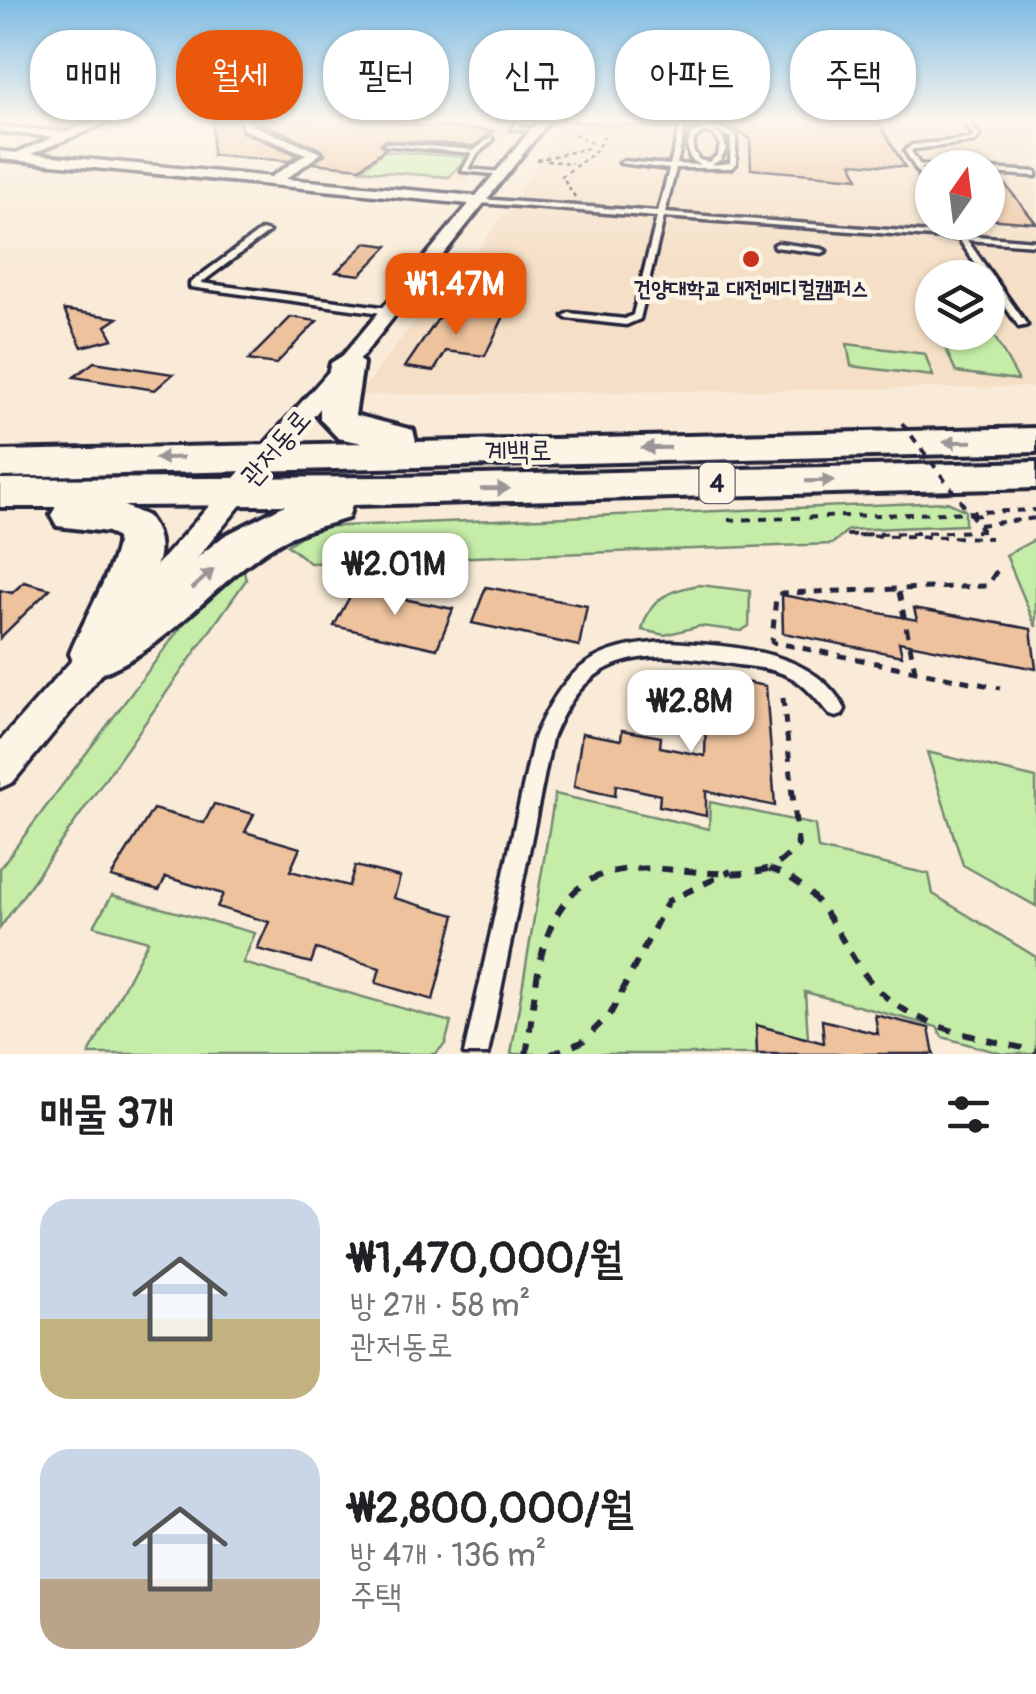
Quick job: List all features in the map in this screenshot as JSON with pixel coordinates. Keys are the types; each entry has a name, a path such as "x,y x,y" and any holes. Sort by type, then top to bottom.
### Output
{"main road":[{"path":"347,363 337,402 338,419 351,430 459,452"},
{"name":"계백로","path":"0,464 1036,440"},
{"name":"계백로","path":"0,494 398,491 1036,476"},
{"path":"95,654 158,618 256,532 301,514 398,491"},
{"path":"0,516 122,519 138,532 138,562 115,600 95,654"}],"street":[{"path":"136,169 480,200"},
{"path":"274,181 291,169"},
{"name":"관저동로","path":"0,769 347,363 505,169"}],"lane":[{"path":"465,169 501,174"},
{"path":"569,316 626,322 637,318 672,169"},
{"path":"1005,172 1036,174"},
{"path":"480,200 915,235"},
{"path":"784,210 791,248"},
{"path":"265,232 193,286 390,311"},
{"path":"963,240 1022,325"},
{"path":"980,240 1036,243"},
{"path":"778,245 822,251"},
{"path":"476,1054 542,738 568,691 618,655 643,648 675,646 785,666 802,676 836,709"}],"path":[{"path":"568,169 562,176 577,204"},
{"path":"902,423 981,528"},
{"path":"728,520 1036,510"},
{"path":"972,516 981,516"},
{"path":"990,538 848,535 981,528 1036,518"},
{"path":"997,571 987,586 782,593 776,596 772,611 772,642 1000,688"},
{"path":"898,592 915,670"},
{"path":"769,868 798,846 783,698"},
{"path":"526,1054 543,948 576,885 598,874 628,870 769,868 788,871 804,881 857,969 892,1003 1036,1052"},
{"path":"551,1054 582,1042 611,1013 654,922 668,902 733,870"}],"shaded area":[{"path":"313,169 477,169 467,182"},
{"name":"건양대학교 대전메디컬캠퍼스","path":"534,169 915,169 915,240 1005,240 1005,169 1036,169 1036,387 359,395 453,270 480,248"}],"green space":[{"path":"362,169 456,169 449,177"},
{"path":"847,344 925,354 933,376 851,366"},
{"path":"946,350 1002,350 1018,380 956,372"},
{"path":"947,502 965,510 965,525 848,530 832,544 310,563 287,545 316,527"},
{"path":"1036,539 1036,627 1006,555"},
{"path":"227,566 243,567 246,580 0,928 0,868"},
{"path":"700,585 750,591 749,626 741,631 700,626 665,635 642,630 650,610 662,597"},
{"path":"927,752 1036,778 1036,906 963,865"},
{"path":"555,794 709,829 710,802 815,825 818,849 929,874 933,894 1036,957 1036,1054 1003,1054 942,1037 937,1027 805,992 809,1054 511,1054"},
{"path":"112,895 255,933 243,963 451,1022 445,1044 435,1054 89,1054 148,941 94,926"}],"building":[{"path":"753,169 854,169 858,178"},
{"path":"1005,184 1036,223 1005,220"},
{"path":"366,243 388,246 360,275 336,272"},
{"path":"64,310 118,318 106,326 113,339 82,347"},
{"path":"444,310 504,316 485,356 446,351 434,371 405,367"},
{"path":"291,317 317,321 276,364 248,360"},
{"path":"94,362 173,374 155,390 74,377"},
{"path":"24,582 50,589 0,638 0,590 12,593"},
{"path":"486,587 587,606 579,646 472,623"},
{"path":"354,589 453,609 437,649 334,626"},
{"path":"782,595 917,620 914,608 1031,629 1036,669 899,642 902,656 783,633"},
{"path":"707,675 766,686 775,806 706,791 706,816 659,806 660,795 616,785 615,796 574,787 582,733 621,740 622,730 661,737 660,747 705,756"},
{"path":"214,804 254,814 245,832 300,848 290,871 349,886 355,866 400,877 394,898 455,915 433,1000 376,983 380,968 316,949 311,963 257,949 269,922 217,907 223,894 166,877 159,890 111,877 153,809 204,823"},
{"path":"875,1015 929,1028 934,1054 757,1054 756,1025 824,1043 822,1020 878,1034"}],"place":[{"name":"건양대학교 대전메디컬캠퍼스","path":"751,259"}]}
